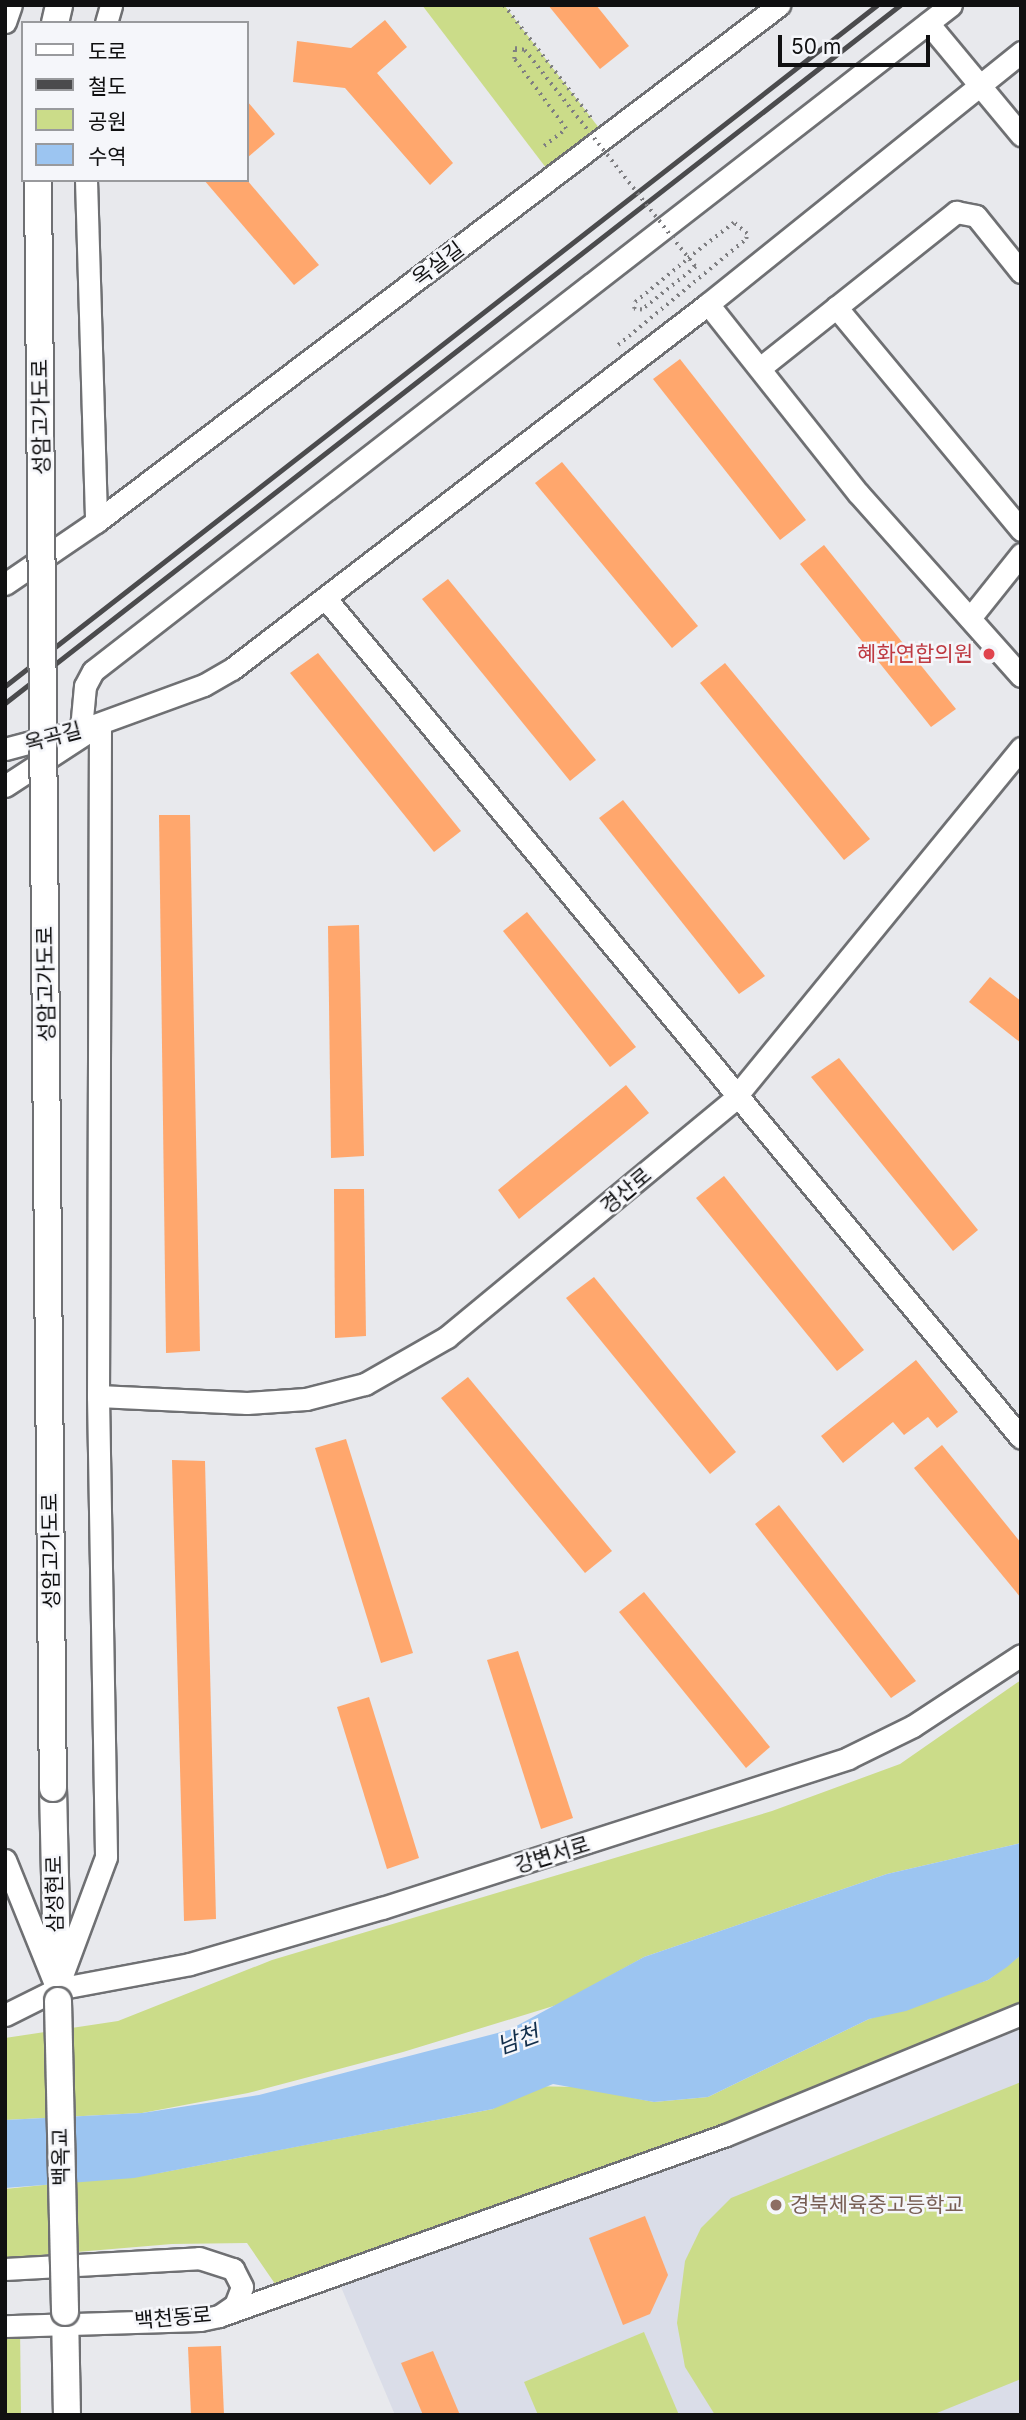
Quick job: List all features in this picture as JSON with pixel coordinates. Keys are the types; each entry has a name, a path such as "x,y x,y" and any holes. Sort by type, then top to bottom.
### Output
{"main road":[{"name":"성암고가도로","path":"38,182 53,1788"},
{"name":"삼성현로","path":"53,1788 57,1995"},
{"name":"백옥교","path":"57,1995 65,2318"},
{"path":"65,2318 67,2415"}],"street":[{"path":"5,22 11,5"},
{"name":"옥실길","path":"5,584 96,523 779,5"},
{"path":"57,1995 106,1857 90,726 85,686 93,671 951,5"},
{"path":"929,23 978,87 1021,135"},
{"path":"5,786 90,726 204,685 326,599 708,304 1021,52"},
{"path":"86,182 96,523"},
{"path":"760,368 956,212 976,216 1021,272"},
{"path":"708,304 858,493 1021,676"},
{"path":"836,307 1021,530"},
{"path":"970,618 1021,554"},
{"path":"326,599 1021,1438"},
{"name":"옥곡길","path":"5,750 90,726"},
{"name":"경산로","path":"98,1396 247,1403 306,1399 390,1372 447,1337 554,1251 737,1094 1021,748"},
{"name":"강변서로","path":"5,2015 57,1995 203,1960 569,1850 813,1770 913,1726 1021,1655"},
{"path":"5,1860 57,1995"},
{"path":"219,2316 726,2135 1021,2014"},
{"name":"백천동로","path":"5,2269 200,2258 219,2261 233,2269 242,2287 235,2305 219,2316 65,2318 5,2326"}],"path":[{"path":"504,5 606,137"},
{"path":"544,146 566,128 514,59 512,53 520,47 525,50 616,166 664,226 680,247 688,257 696,267 638,311 635,302 655,285 685,261 692,255 734,223 747,234 746,239 616,346"}],"shaded area":[{"name":"경북체육중고등학교","path":"1021,2014 1021,2415 395,2415 336,2275"}],"green space":[{"path":"422,5 504,5 606,137 553,177"},
{"path":"1021,1680 1021,1843 887,1874 644,1957 560,2004 403,2052 248,2093 142,2113 5,2120 5,2038 118,2021 272,1960 772,1811 900,1764"},
{"path":"1021,1955 1021,2014 282,2294 247,2243 172,2244 5,2258 5,2189 159,2173 493,2109 526,2086 579,2087 654,2102 708,2097 869,2019 988,1980"},
{"path":"1021,2082 1021,2379 932,2415 715,2415 685,2367 677,2323 685,2261 701,2228 731,2198"},
{"path":"20,2325 21,2415 5,2415 5,2326"},
{"path":"644,2332 679,2415 538,2415 524,2382"}],"water":[{"name":"남천","path":"1021,1843 1021,1955 1007,1967 988,1980 906,2011 869,2019 708,2097 654,2102 553,2084 493,2109 134,2178 5,2188 5,2120 142,2113 259,2095 509,2030 644,1957 887,1874"}],"building":[{"path":"548,5 596,5 629,46 600,69"},
{"path":"385,20 407,47 377,73 453,163 430,185 345,88 293,82 297,41 351,48"},
{"path":"248,102 275,134 248,157"},
{"path":"248,181 319,265 294,285 206,182"},
{"path":"680,359 806,520 780,540 653,379"},
{"path":"562,462 698,626 672,648 535,483"},
{"path":"824,545 956,709 931,727 800,564"},
{"path":"448,579 596,760 570,781 422,599"},
{"path":"318,653 461,831 434,852 290,673"},
{"path":"725,663 870,839 844,860 700,683"},
{"path":"623,800 765,976 739,994 599,818"},
{"path":"159,815 190,815 200,1351 166,1353"},
{"path":"527,912 636,1047 610,1067 503,931"},
{"path":"359,925 364,1156 331,1158 328,926"},
{"path":"990,977 1021,1001 1021,1043 969,1002"},
{"path":"839,1058 978,1230 953,1251 811,1077"},
{"path":"626,1085 649,1113 519,1219 498,1190"},
{"path":"724,1176 864,1350 837,1371 696,1198"},
{"path":"334,1189 364,1189 366,1336 335,1338"},
{"path":"594,1277 736,1452 710,1474 566,1298"},
{"path":"916,1360 958,1412 937,1428 928,1417 904,1435 893,1422 843,1463 821,1436"},
{"path":"468,1377 612,1551 585,1573 441,1398"},
{"path":"346,1439 413,1653 381,1663 315,1448"},
{"path":"942,1445 1021,1543 1021,1598 914,1468"},
{"path":"172,1460 205,1461 216,1919 184,1921"},
{"path":"779,1505 916,1681 891,1698 755,1524"},
{"path":"644,1592 770,1747 746,1768 619,1612"},
{"path":"518,1651 573,1818 541,1829 487,1660"},
{"path":"369,1697 419,1858 387,1869 337,1707"},
{"path":"645,2216 668,2275 650,2314 623,2325 589,2238"},
{"path":"221,2346 224,2415 191,2415 188,2347"},
{"path":"433,2351 460,2415 423,2415 401,2363"}],"railway":[{"path":"5,686 877,5"},
{"path":"5,703 900,5"}],"place":[{"name":"혜화연합의원","path":"989,654"},
{"name":"경북체육중고등학교","path":"776,2205"}]}
